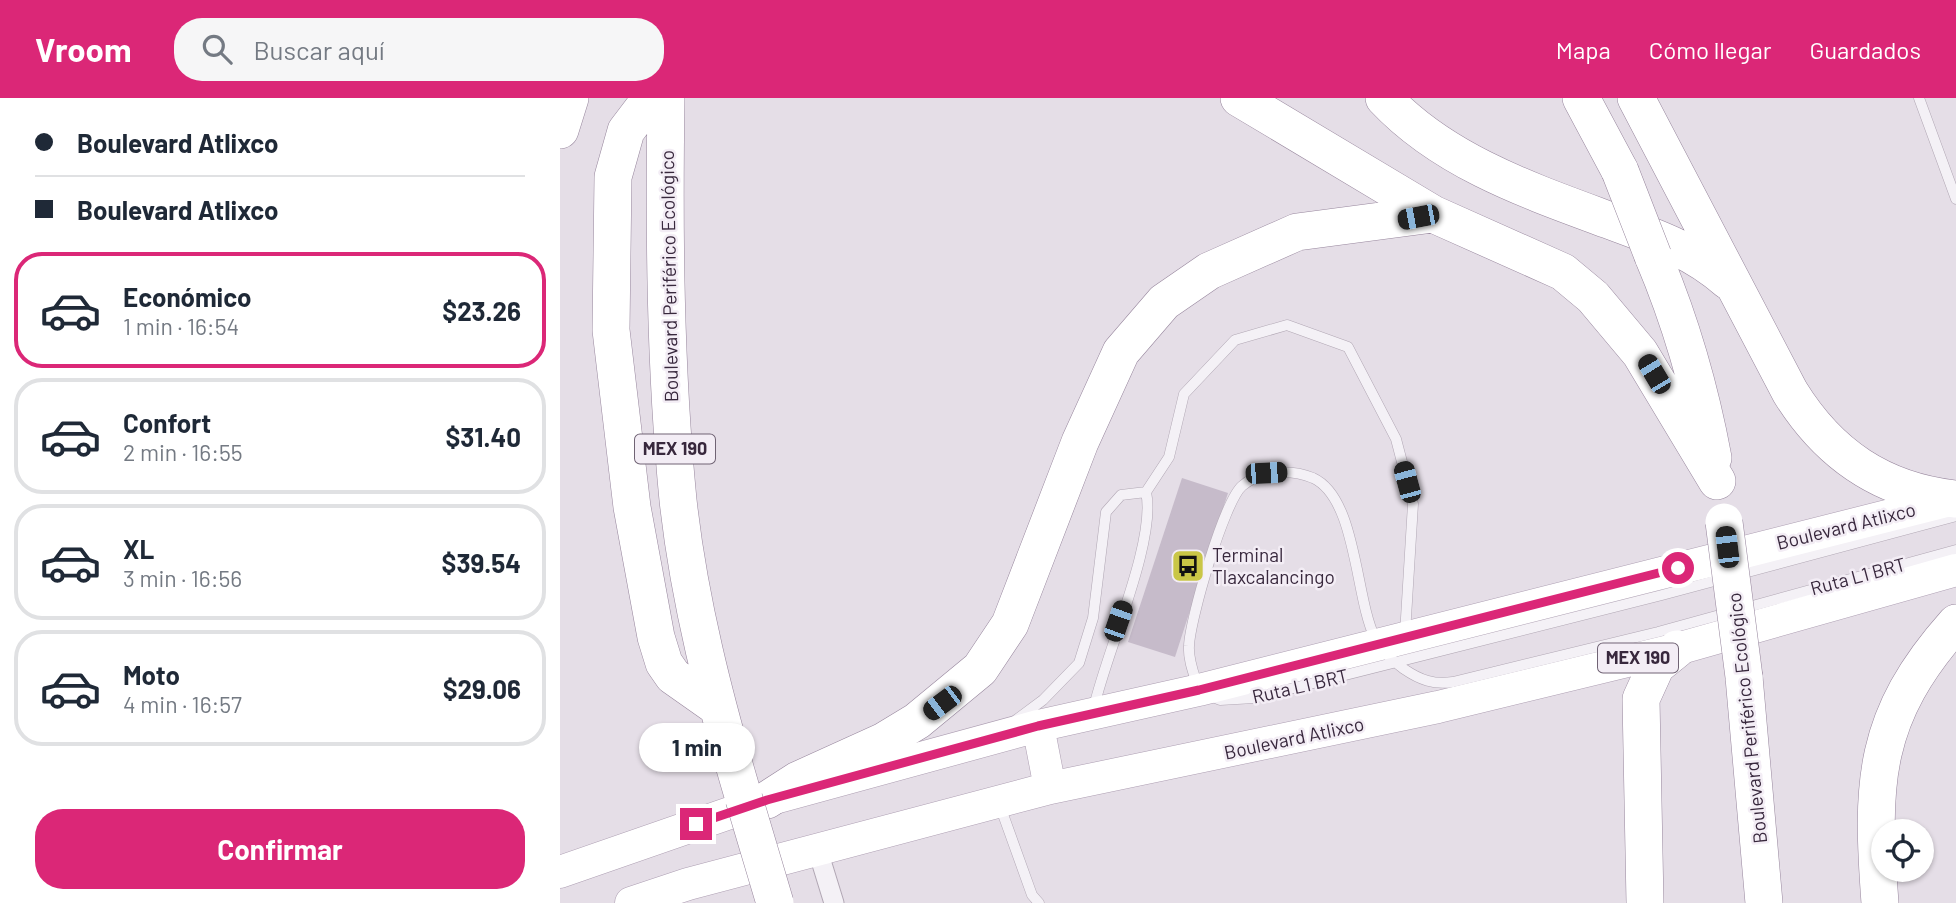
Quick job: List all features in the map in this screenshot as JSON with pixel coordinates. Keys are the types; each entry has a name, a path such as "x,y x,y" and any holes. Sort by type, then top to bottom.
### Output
{"highway":[{"path":"560,130 570,98"},
{"path":"1239,98 1433,214 1538,258 1563,272 1593,297 1640,353 1717,481"},
{"path":"1384,98 1410,125 1465,161 1497,177 1677,246 1716,270 1734,286"},
{"name":"Boulevard Periférico Ecológico","path":"1581,98 1620,171 1688,348 1702,396 1724,522 1744,677 1764,903"},
{"path":"1636,98 1790,392 1828,442 1843,457 1880,479 1930,496 1956,499"},
{"path":"661,108 626,131 613,177 611,330 632,507 656,637 664,663 673,676 716,707"},
{"name":"Boulevard Periférico Ecológico","path":"661,108 667,323 679,501 691,583 716,707 775,903"},
{"path":"767,800 798,780 884,741 917,721 980,669 1010,624 1107,379 1121,352 1164,302 1209,271 1297,232 1433,214"},
{"path":"1880,903 1874,824 1883,749 1891,724 1913,679 1956,623"},
{"path":"1645,903 1641,699 1656,666 1677,649"}],"main road":[{"name":"Boulevard Atlixco","path":"560,872 767,800 1038,726 1393,647 1956,499"},
{"name":"Boulevard Atlixco","path":"631,903 688,884 1050,788 1438,707 1677,649 1956,570"},
{"path":"1038,726 1050,788"}],"street":[{"path":"818,851 834,903"}],"lane":[{"path":"1919,98 1956,199"},
{"path":"1092,714 1102,668 1141,552 1149,508 1146,492 1169,457 1184,394 1236,340 1287,326 1348,347 1396,439 1413,504 1393,647"},
{"path":"1199,690 1189,647 1209,565 1240,487 1266,473 1283,472 1312,478 1322,485 1336,503 1346,528 1370,625 1393,647"},
{"path":"986,740 1043,700 1079,663 1093,618 1106,512 1121,495 1146,492"},
{"name":"Ruta L1 BRT","path":"1393,647 1956,516"},
{"name":"Ruta L1 BRT","path":"1393,647 1425,680 1454,682 1658,632 1956,550"},
{"path":"998,802 1032,895 1039,903"}],"building":[{"path":"1182,478 1228,493 1175,657 1128,642"}],"place":[{"name":"Terminal Tlaxcalancingo","path":"1188,566"}],"route":[{"path":"696,824 767,800 1038,726 1199,690 1678,568"}]}
